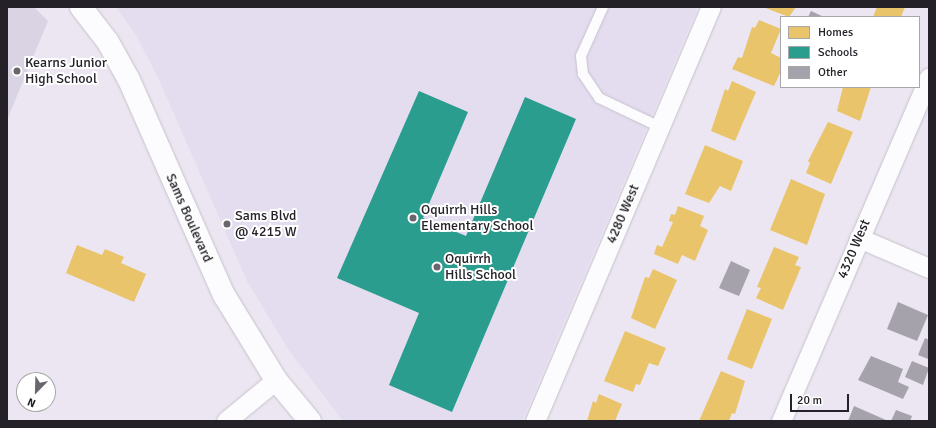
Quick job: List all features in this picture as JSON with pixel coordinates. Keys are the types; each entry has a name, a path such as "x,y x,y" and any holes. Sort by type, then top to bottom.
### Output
{"street":[{"name":"Sams Boulevard","path":"81,7 108,42 129,80 204,255 276,380 310,421"},
{"name":"4280 West","path":"535,421 711,7"},
{"name":"4320 West","path":"781,421 929,77"},
{"path":"859,238 929,268"},
{"path":"226,421 276,380"}],"lane":[{"path":"603,7 582,56 583,74 599,98 660,127"}],"shaded area":[{"name":"Kearns Junior High School","path":"7,7 34,7 48,21 7,120"},
{"name":"Oquirrh Hills Elementary School","path":"116,7 698,7 522,421 343,421 288,349 247,281 160,82 137,37"}],"building: Homes":[{"path":"763,7 796,7 790,16"},
{"path":"877,7 905,7 901,16 873,16"},
{"path":"759,20 780,29 771,53 780,58 780,73 774,86 732,69 738,57 742,58 752,27 755,28"},
{"path":"732,81 756,92 735,141 711,131 725,89 728,91"},
{"path":"843,88 871,88 860,121 837,111"},
{"path":"828,122 853,132 831,184 806,173 810,163 808,161"},
{"path":"705,145 743,161 731,191 720,186 709,203 685,194"},
{"path":"791,179 825,194 807,245 770,230"},
{"path":"678,206 704,216 700,226 708,230 695,261 682,255 678,264 654,254 657,245 662,247 673,222 669,221 671,214 675,215"},
{"path":"77,245 102,255 105,249 124,257 121,263 146,274 134,302 66,273"},
{"path":"774,247 799,257 795,265 801,267 783,310 756,298 761,288 757,287"},
{"path":"653,269 677,280 655,329 631,318 645,277 649,278"},
{"path":"747,309 772,319 752,369 727,359"},
{"path":"625,331 666,348 658,366 649,363 640,385 636,384 633,392 604,381"},
{"path":"721,371 745,381 735,414 732,413 729,421 699,421"},
{"path":"599,394 622,404 615,421 587,421 593,401 596,403"}],"building: Schools":[{"path":"419,91 468,112 423,218 466,236 525,97 576,119 452,412 389,385 419,313 337,278"}],"building: Other":[{"path":"811,11 822,16 808,16"},
{"path":"731,261 750,270 739,296 719,288"},
{"path":"898,302 928,315 917,341 887,329"},
{"path":"925,338 929,340 928,359 918,355"},
{"path":"871,356 903,369 898,382 909,387 903,399 858,380"},
{"path":"912,361 929,368 923,385 905,377"},
{"path":"854,406 886,420 886,421 848,421"},
{"path":"896,410 912,416 910,421 891,421"}],"place":[{"name":"Kearns Junior High School","path":"17,71"},
{"name":"Oquirrh Hills Elementary School","path":"413,218"},
{"name":"Sams Blvd @ 4215 W","path":"227,224"},
{"name":"Oquirrh Hills School","path":"437,267"}]}
